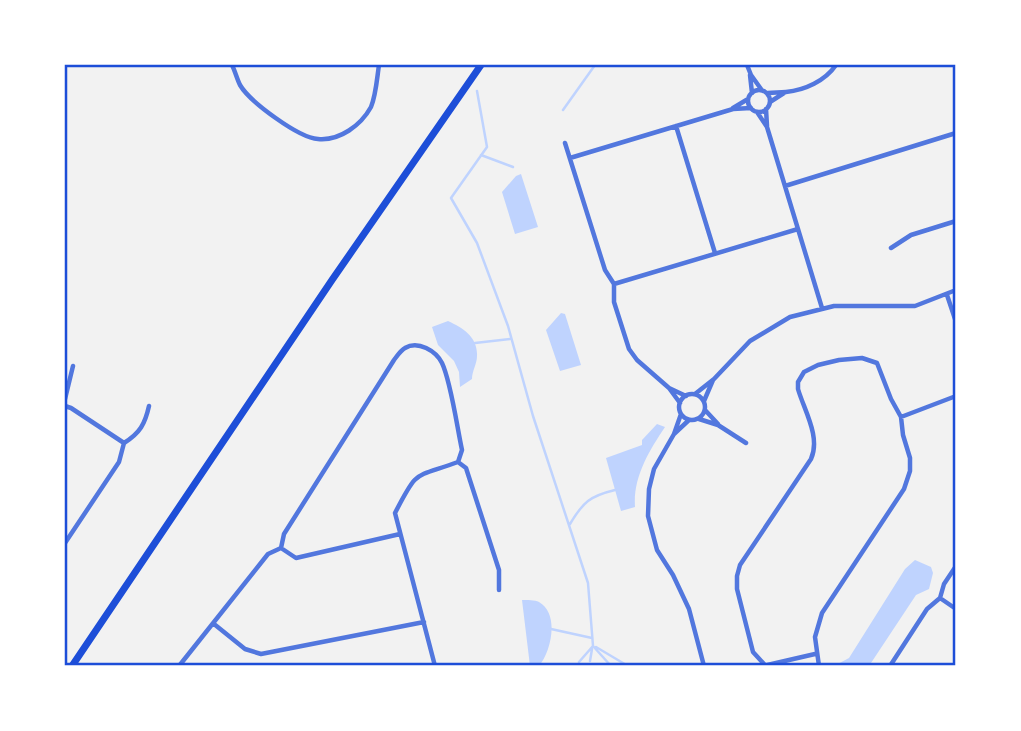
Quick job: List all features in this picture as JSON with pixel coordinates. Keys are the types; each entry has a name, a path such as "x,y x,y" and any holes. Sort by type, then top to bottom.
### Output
{"highway":[{"path":"72,666 481,65"}],"street":[{"path":"232,65 240,86 257,105 294,130 317,139 340,136 358,124 372,106 379,65"},
{"path":"747,65 762,90 768,93 785,93"},
{"path":"822,308 767,127 766,109 770,102 785,93 821,81 836,65"},
{"path":"733,109 752,93 751,75"},
{"path":"752,93 762,90"},
{"path":"768,93 770,102"},
{"path":"748,99 751,108"},
{"path":"570,159 733,109 751,108 767,127"},
{"path":"757,112 766,109"},
{"path":"676,126 715,253"},
{"path":"785,186 956,133"},
{"path":"565,143 605,270 614,284 614,302 629,349 680,403 681,414 674,435"},
{"path":"891,248 911,235 956,221"},
{"path":"614,284 798,229"},
{"path":"668,388 686,396 695,394 739,351 764,331 790,317 822,308 855,305 915,306 956,290"},
{"path":"947,295 956,322"},
{"path":"281,548 284,534 403,348 418,345 424,347 443,365 462,450 458,462"},
{"path":"815,654 774,666 764,665 753,652 737,589 737,576 740,565 815,449 815,439 798,388 800,378 807,370 818,365 839,360 869,359 880,366 891,399 901,417 911,464 906,484 822,613 815,637 818,666"},
{"path":"65,399 73,366"},
{"path":"713,379 704,401 705,410 718,425"},
{"path":"695,394 704,401"},
{"path":"680,403 686,396"},
{"path":"901,417 955,398"},
{"path":"65,543 119,462 124,443 136,436 145,422 149,406"},
{"path":"65,407 71,408 124,443"},
{"path":"699,419 705,410"},
{"path":"681,414 689,420"},
{"path":"704,666 689,609 673,575 657,550 648,516 650,479 659,458 674,435 689,420 699,419 718,425 746,443"},
{"path":"435,666 395,513 411,482 422,472 458,462"},
{"path":"458,462 466,468 499,570 499,590"},
{"path":"281,548 296,558 400,534"},
{"path":"179,666 268,554 281,548"},
{"path":"890,666 927,609 940,598 944,584 956,566"},
{"path":"940,598 956,609"},
{"path":"214,623 245,649 261,654 424,622"}],"water":[{"path":"521,174 538,227 515,234 502,192"},
{"path":"561,313 565,314 581,365 560,371 546,330"},
{"path":"448,321 468,334 477,349 472,379 460,387 459,372 454,361 438,345 432,327"},
{"path":"657,424 665,427 639,475 635,507 621,511 606,458 642,445 642,440"},
{"path":"915,560 931,567 933,573 929,589 916,595 869,666 834,666 849,658 905,569"},
{"path":"522,600 539,602 550,615 550,643 539,666 530,666"}],"waterway":[{"path":"563,110 595,65"},
{"path":"477,91 487,147 451,198 477,243 508,326 533,416 588,583 593,646 611,666"},
{"path":"481,155 513,167"},
{"path":"475,343 510,339"},
{"path":"570,524 588,501 615,490"},
{"path":"551,629 592,638"},
{"path":"579,662 593,646"},
{"path":"596,647 628,666"},
{"path":"590,661 592,649"}]}
